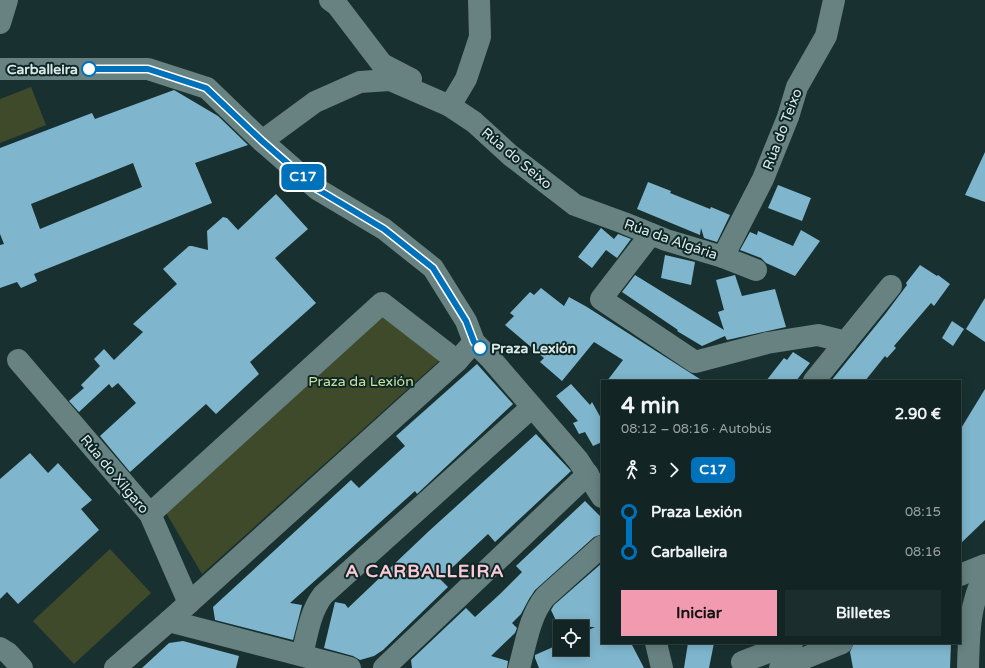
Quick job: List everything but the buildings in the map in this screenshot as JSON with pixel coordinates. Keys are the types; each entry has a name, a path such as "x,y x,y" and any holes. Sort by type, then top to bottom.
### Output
{"street":[{"path":"0,23 7,0"},
{"name":"Rúa do Seixo","path":"330,0 337,5 382,64 452,102 510,155 575,205 585,209"},
{"path":"452,102 466,79 480,37 479,0"},
{"name":"Rúa do Teixo","path":"723,257 763,179 788,117 798,87 826,36 834,0"},
{"path":"0,68 148,69 206,88 262,141 317,189 384,229 433,268 466,321 474,342 491,359 578,460 601,495"},
{"name":"Rúa do Seixo","path":"262,141 315,102 360,82 390,80 452,102"},
{"name":"Rúa da Algária","path":"585,209 666,240 723,257 756,270"},
{"path":"651,234 601,299 695,362 767,343 818,336 846,342"},
{"path":"815,380 891,286"},
{"path":"150,514 382,303 457,361"},
{"path":"115,668 457,361 474,342"},
{"name":"Rúa do Xílgaro","path":"18,360 150,514 189,603"},
{"path":"302,655 314,610 323,595 532,407"},
{"path":"384,668 588,474"},
{"path":"520,668 534,616 545,597 601,547"},
{"path":"961,575 984,575 965,618 968,668"},
{"path":"169,621 350,668"},
{"path":"656,644 662,668"},
{"path":"744,658 789,644"},
{"path":"780,668 840,644"},
{"path":"0,648 8,653 22,668"}],"green space":[{"path":"31,87 46,125 0,143 0,99"},
{"name":"Praza da Lexión","path":"379,314 440,360 202,574 165,511"},
{"path":"110,549 151,593 74,664 33,621"}],"bus line":[{"name":"C17","path":"89,69 148,69 206,88 262,141 317,189 384,229 433,268 466,321 474,342 480,348"}],"place":[{"name":"Carballeira","path":"89,69"},
{"name":"Praza Lexión","path":"480,348"}],"district":[{"name":"A CARBALLEIRA","path":"425,571"}]}
